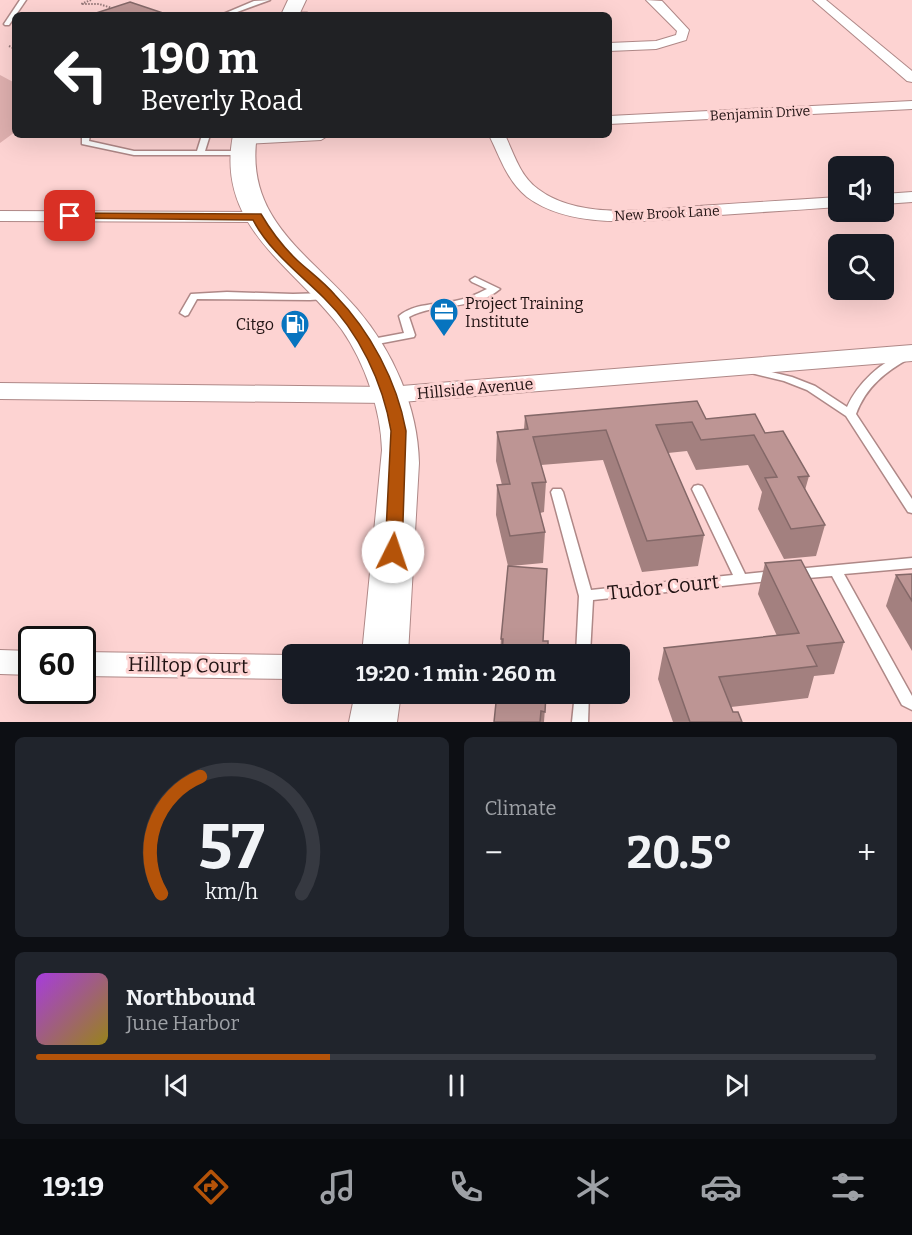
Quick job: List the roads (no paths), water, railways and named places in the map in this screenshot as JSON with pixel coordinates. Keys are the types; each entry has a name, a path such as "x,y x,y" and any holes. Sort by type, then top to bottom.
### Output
{"main road":[{"path":"244,142 245,178 257,217 264,230 291,261 329,295 351,321 366,344 389,395 399,431 399,460 386,644"},
{"path":"373,722 376,704"}],"street":[{"path":"612,47 654,45 672,42 682,37 683,30 658,3 652,0"},
{"path":"819,0 912,78"},
{"name":"Benjamin Drive","path":"612,120 912,105"},
{"path":"244,142 288,138"},
{"name":"New Brook Lane","path":"499,138 524,185 550,202 591,214 622,216 828,203"},
{"path":"894,198 912,197"},
{"path":"0,216 257,217"},
{"name":"Hillside Avenue","path":"0,391 389,395 911,353"},
{"path":"0,662 18,663"},
{"name":"Hilltop Court","path":"96,664 282,667"}],"lane":[{"path":"231,12 267,0"},
{"path":"7,24 12,16"},
{"path":"86,138 85,142 134,153 200,153 244,142"},
{"path":"200,153 205,138"},
{"path":"366,344 410,335 404,316 411,311 459,303 495,289 475,280"},
{"path":"185,313 194,296 299,298 329,295"},
{"path":"850,414 854,402 868,381 911,353"},
{"path":"736,367 788,379 811,388 850,414 912,509"},
{"name":"Tudor Court","path":"698,489 741,579"},
{"name":"Tudor Court","path":"557,492 586,596 584,644"},
{"name":"Tudor Court","path":"586,596 912,563"},
{"path":"836,571 907,701 912,704"},
{"path":"580,722 581,704"}],"place":[{"name":"Project Training Institute","path":"444,338"},
{"name":"Citgo","path":"295,350"}]}
